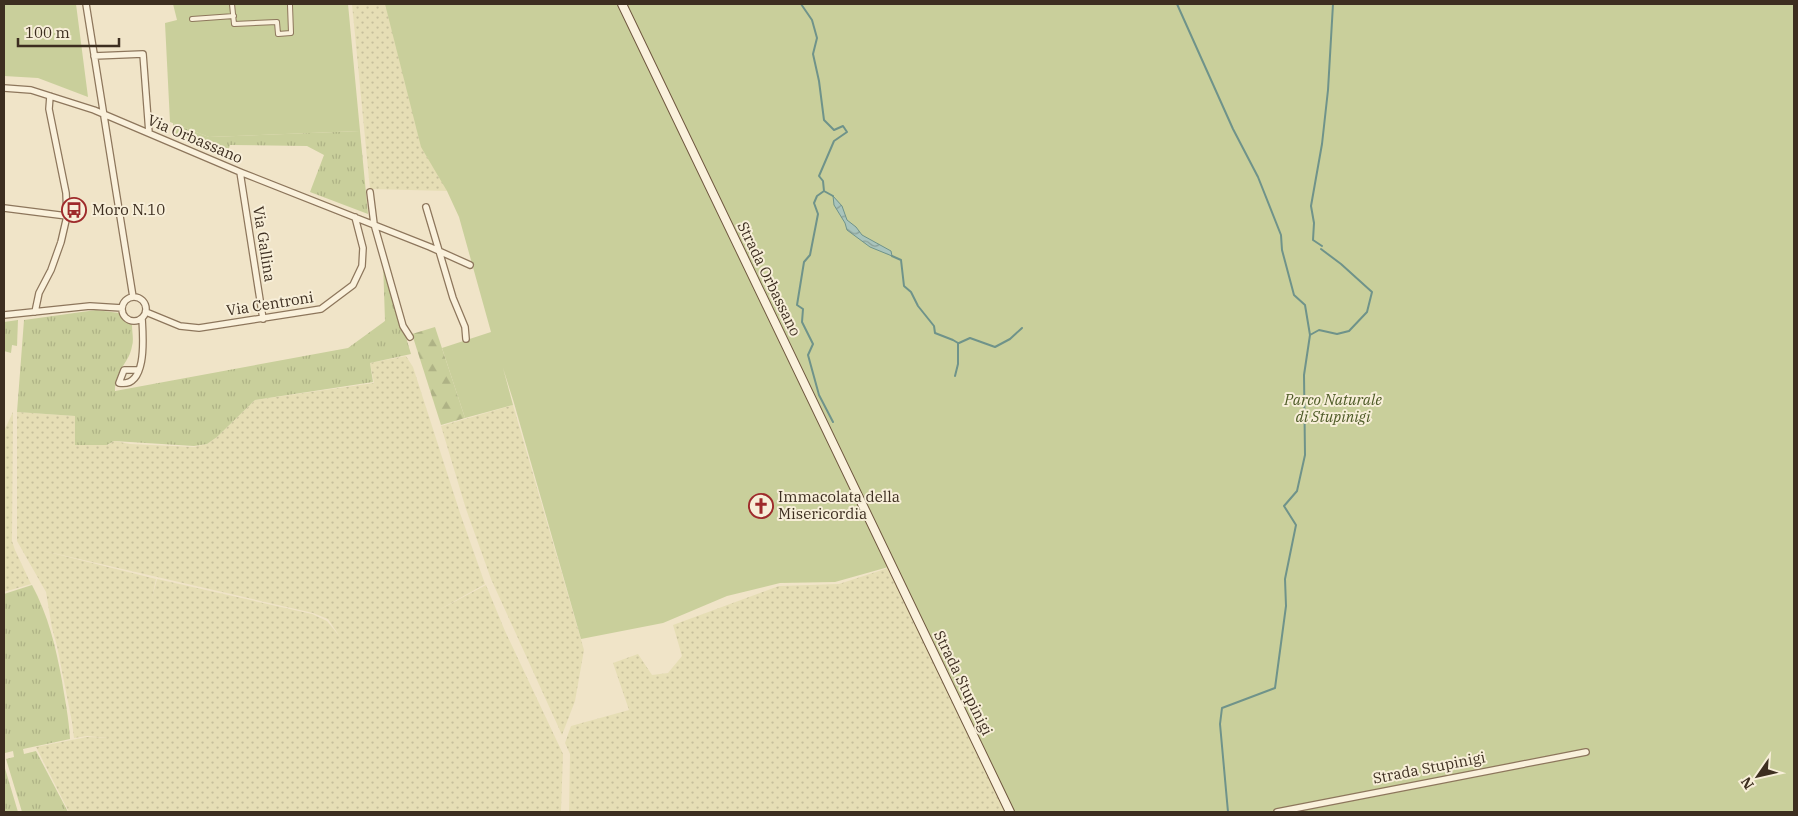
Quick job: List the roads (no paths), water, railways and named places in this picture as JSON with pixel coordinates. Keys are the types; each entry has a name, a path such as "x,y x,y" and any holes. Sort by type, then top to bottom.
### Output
{"main road":[{"name":"Strada Orbassano","path":"622,4 892,566"},
{"name":"Strada Stupinigi","path":"892,566 1010,812"}],"street":[{"path":"86,4 133,297 126,300 122,308 124,316 136,321 142,318 146,312"},
{"path":"232,4 234,24 277,22 278,34 291,33 290,5"},
{"path":"192,18 234,16"},
{"path":"94,56 144,54 149,133"},
{"name":"Via Orbassano","path":"4,88 31,90 103,113 240,172 374,224 470,266"},
{"path":"35,312 39,294 51,270 61,242 67,216 66,194 49,109 50,96"},
{"name":"Via Gallina","path":"240,172 263,319"},
{"path":"370,192 374,224 403,326 410,337"},
{"path":"426,207 453,298 465,327 466,339"},
{"path":"4,208 67,216"},
{"name":"Via Centroni","path":"133,297 144,303 146,312 180,326 199,328 321,309 352,285 362,266 362,248 356,217"},
{"path":"4,315 90,306 122,308"},
{"path":"138,370 143,357 142,318"},
{"name":"Strada Stupinigi","path":"1277,812 1586,752"}],"water":[{"path":"833,196 842,206 847,220 862,235 891,251 892,256 870,247 847,230 834,205"}],"waterway":[{"path":"801,4 812,20 817,38 813,54 824,120 834,130 843,126 847,132 834,141 819,176 823,181 824,191 817,196 814,203 818,214 810,255 804,262 797,305 803,309 802,322 813,344 808,355 819,395 833,422"},
{"path":"1177,4 1233,129 1258,177 1281,235 1282,250 1294,295 1305,305 1310,335 1304,375 1305,455 1297,491 1284,506 1296,525 1285,579 1286,606 1275,688 1222,708 1220,724 1228,812"},
{"path":"1322,246 1313,240 1314,223 1311,206 1322,144 1328,90 1333,4"},
{"path":"824,191 833,196"},
{"path":"1310,335 1319,330 1337,334 1349,331 1367,312 1372,292 1321,249"},
{"path":"892,256 901,260 904,286 911,292 918,306 934,326 935,333 958,343 958,364 955,376"},
{"path":"959,343 970,338 995,347 1010,339 1022,328"}],"place":[{"name":"Moro N.10","path":"74,210"},
{"name":"Immacolata della Misericordia","path":"761,506"}],"park label":[{"name":"Parco Naturale di Stupinigi","path":"1333,408"}]}
